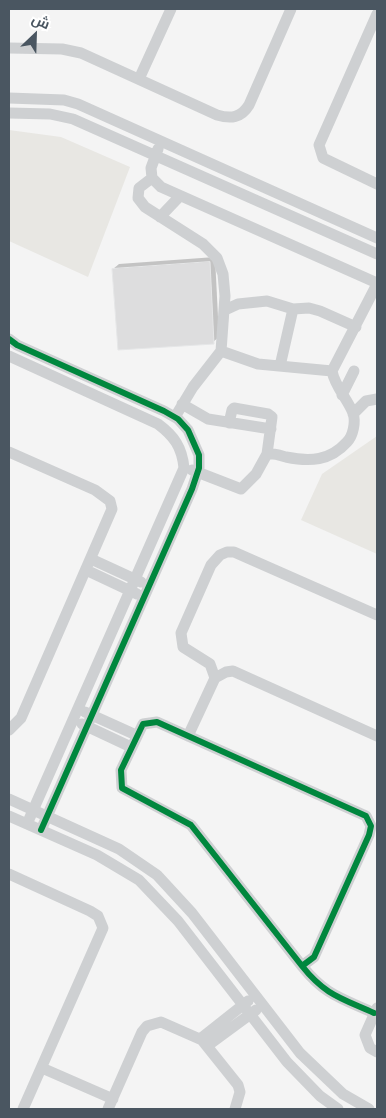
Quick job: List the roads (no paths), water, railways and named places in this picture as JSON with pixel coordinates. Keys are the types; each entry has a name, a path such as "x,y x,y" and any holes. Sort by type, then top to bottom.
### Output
{"street":[{"path":"139,79 171,9"},
{"path":"9,48 76,51 218,115 233,117 240,115 249,105 291,9"},
{"path":"377,14 319,144 323,158 377,184"},
{"path":"9,98 64,100 78,104 377,238"},
{"path":"9,113 50,114 73,118 377,254"},
{"path":"161,140 151,168 152,178 161,187 377,283 332,371 334,381 353,414 354,421 350,438 330,457 314,460 267,454"},
{"path":"152,178 139,188 138,198 145,207 160,218 203,244 218,258 223,274 224,310 221,351 193,387 174,417"},
{"path":"160,218 180,196"},
{"path":"224,310 238,304 266,301 293,309 309,308 320,311 356,327"},
{"path":"280,366 293,309"},
{"path":"9,339 174,417 188,430 195,442 199,455 198,473 150,586 41,830"},
{"path":"221,351 258,364 332,371"},
{"path":"9,356 158,424 177,442 184,466 131,591 27,824"},
{"path":"43,372 50,360"},
{"path":"342,395 354,371"},
{"path":"353,414 366,402 377,399"},
{"path":"182,404 208,419 229,423 234,408 244,408 272,417 267,454 256,474 241,489 184,466"},
{"path":"9,452 95,490 110,501 111,515 21,718 9,730"},
{"path":"215,678 210,664 183,647 181,633 211,565 220,555 227,552 234,552 377,616"},
{"path":"89,565 136,579 150,586"},
{"path":"89,565 144,597"},
{"path":"188,736 215,678 226,672 233,671 377,736"},
{"path":"78,709 136,735"},
{"path":"73,720 131,747"},
{"path":"302,966 314,957 326,931 369,835 371,826 368,820 360,812 188,736 153,722 143,724 136,735 121,770 122,788 191,825 302,966 316,983 327,992 376,1010 365,1035 370,1048 377,1052"},
{"path":"9,799 118,849 157,875 173,890 314,1068 343,1094 369,1109"},
{"path":"9,816 97,855 139,880 178,921 301,1077 338,1109"},
{"path":"9,874 90,911 98,916 103,928 23,1109"},
{"path":"247,1010 256,996"},
{"path":"203,1042 247,1010 263,1005"},
{"path":"42,1068 110,1104 147,1026 161,1022 203,1042 238,1085 240,1092 235,1109"}]}
